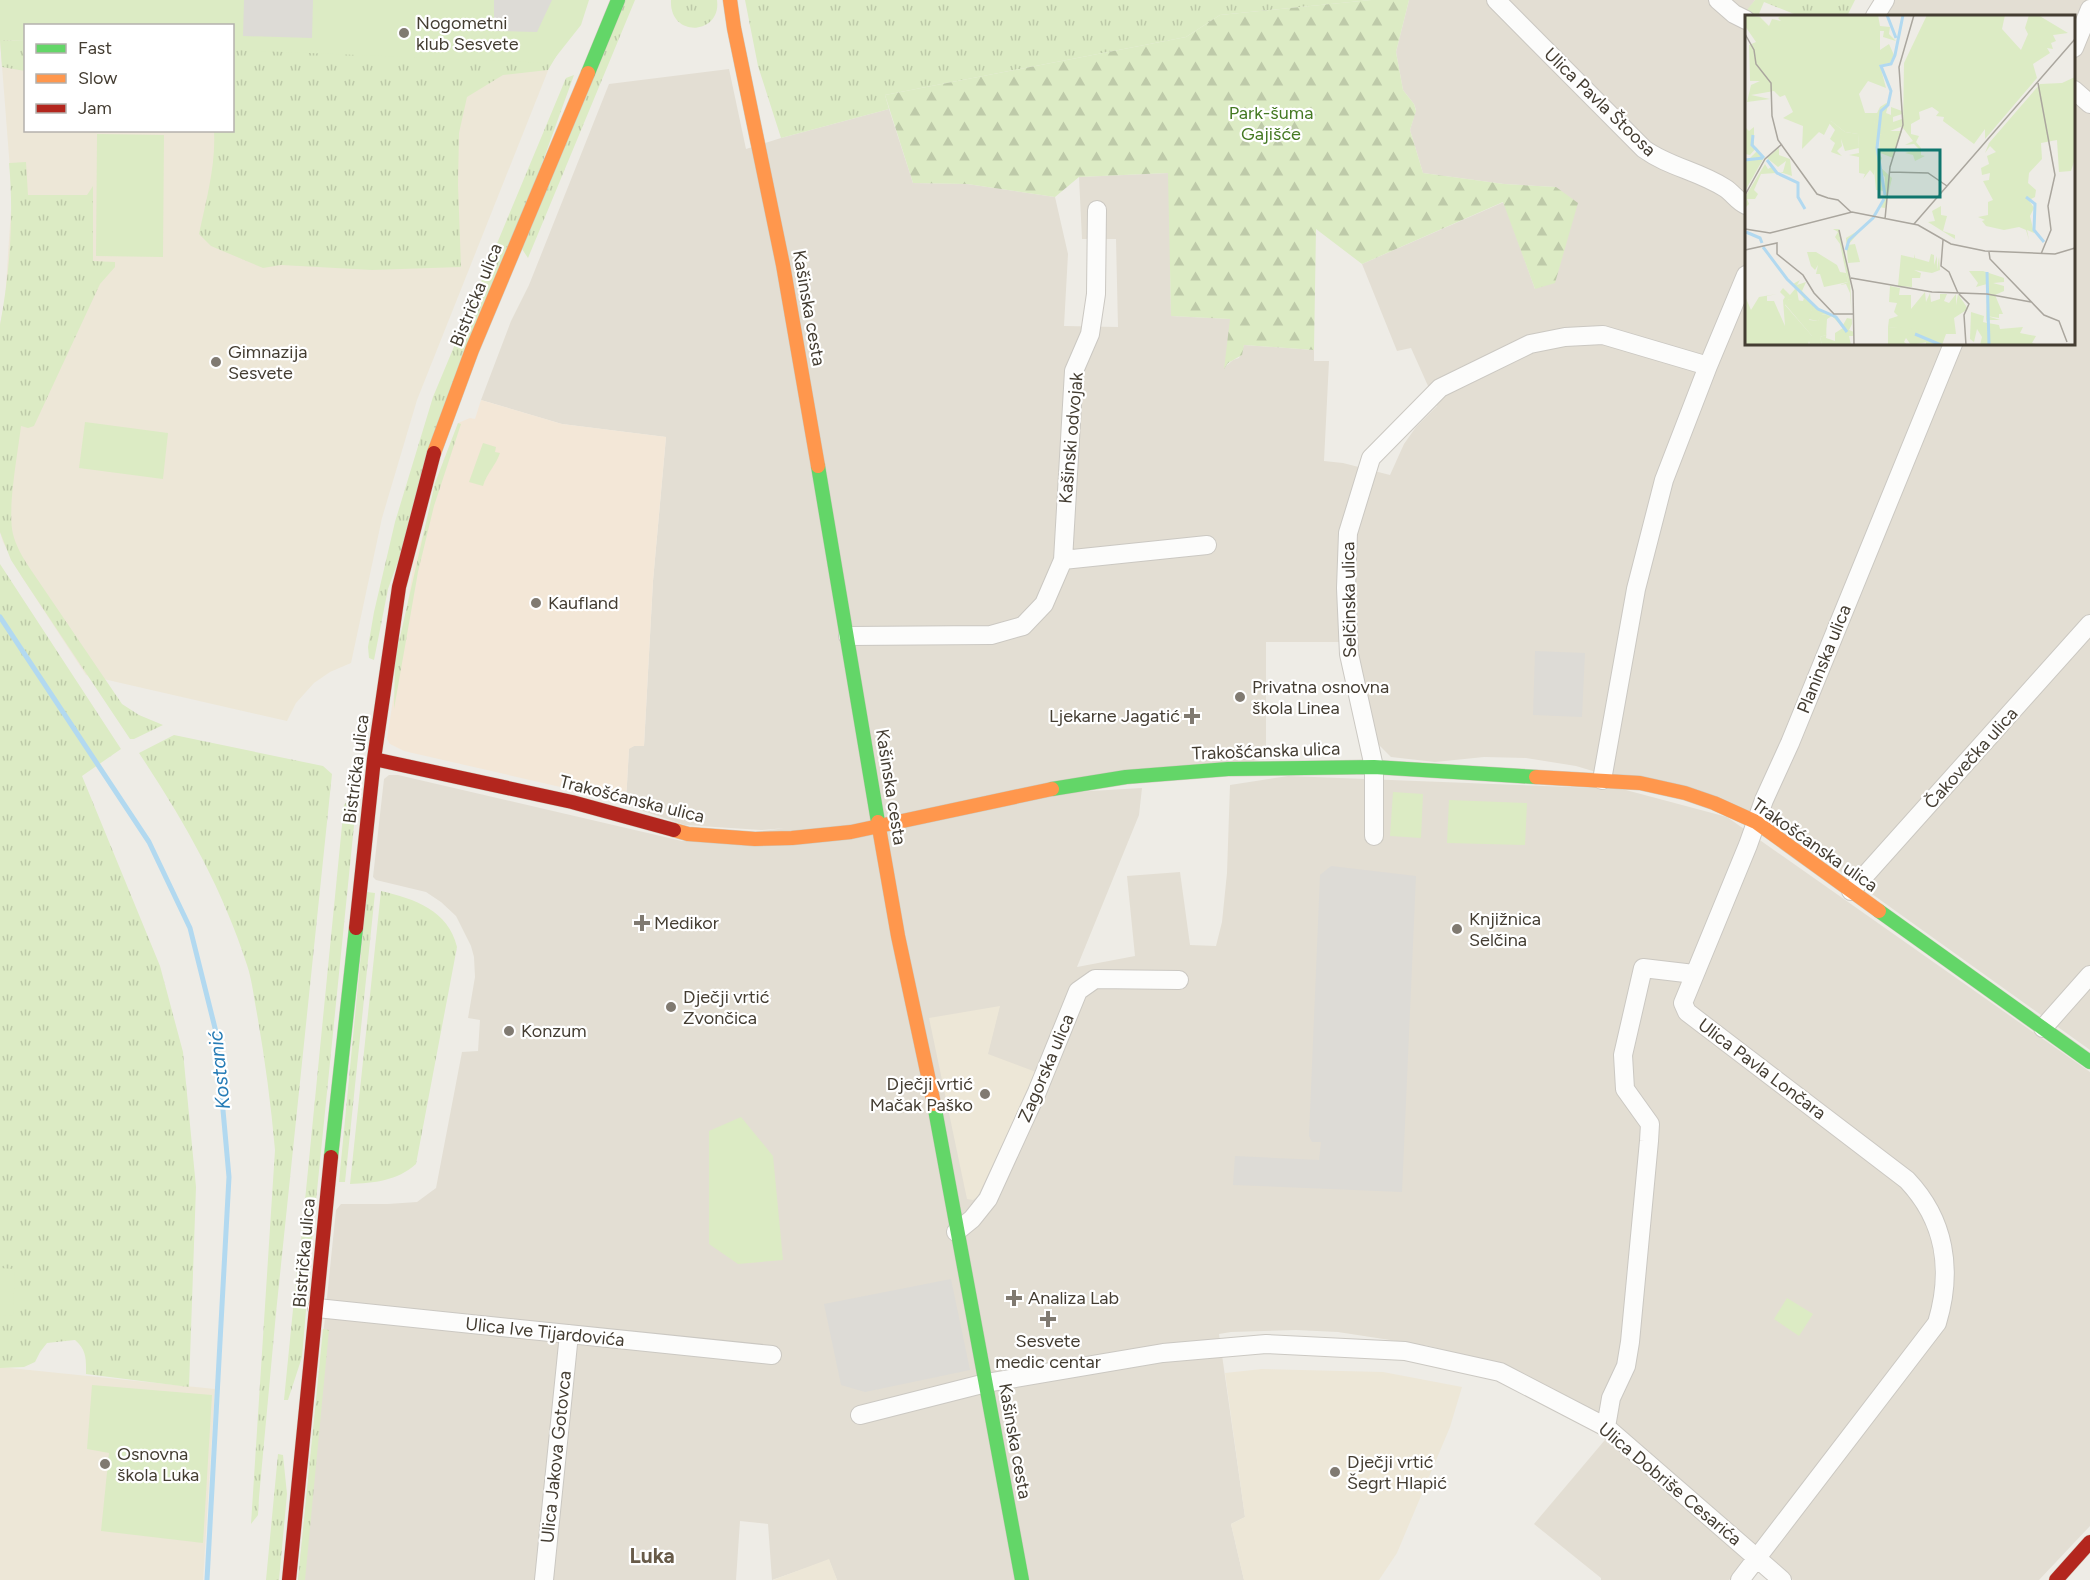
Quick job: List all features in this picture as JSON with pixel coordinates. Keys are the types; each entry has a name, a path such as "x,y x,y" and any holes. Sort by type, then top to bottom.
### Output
{"street":[{"name":"Bistrička ulica","path":"289,1580 374,759 399,587 436,446 472,350 618,0"},
{"name":"Kašinska cesta","path":"730,0 783,266 898,936 935,1108 956,1232 1022,1580"},
{"name":"Ulica Pavla Štoosa","path":"1496,0 1644,149 1659,160 1685,168 1726,188 1738,201 1745,204"},
{"path":"1718,0 1734,14 1745,20"},
{"path":"1876,15 1885,0"},
{"path":"2075,43 2090,9"},
{"path":"2075,92 2090,104"},
{"name":"Kašinski odvojak","path":"848,636 992,635 1023,627 1044,604 1063,560 1074,371 1090,334 1096,294 1097,210"},
{"path":"1602,780 1636,589 1664,480 1745,277"},
{"name":"Selčinska ulica","path":"1374,836 1374,767 1349,654 1346,588 1348,533 1371,458 1440,388 1530,344 1603,335 1708,366"},
{"name":"Planinska ulica","path":"1694,974 1953,345"},
{"path":"1063,560 1207,544"},
{"name":"Čakovečka ulica","path":"1851,891 2090,624"},
{"name":"Trakošćanska ulica","path":"374,759 593,807 688,834 735,838 792,838 851,832 1032,792 1126,777 1228,769 1374,767 1602,780 1664,787 1709,801 1756,822 2090,1062"},
{"path":"1606,1427 1611,1398 1626,1366 1630,1342 1650,1124 1625,1089 1623,1055 1643,968 1694,974"},
{"name":"Ulica Pavla Lončara","path":"1694,974 1683,1003 1685,1010 1907,1180 1924,1200 1940,1233 1944,1250 1943,1304 1937,1323 1740,1580"},
{"path":"2043,1028 2090,975"},
{"name":"Zagorska ulica","path":"956,1232 972,1220 988,1199 1037,1092 1078,991 1095,979 1179,980"},
{"name":"Ulica Ive Tijardovića","path":"317,1308 772,1355"},
{"name":"Ulica Jakova Gotovca","path":"544,1580 569,1334"},
{"name":"Ulica Dobriše Cesarića","path":"860,1415 986,1383 1163,1353 1266,1344 1405,1351 1500,1372 1606,1427 1782,1580"},
{"path":"2056,1580 2090,1542"}],"shaded area":[{"path":"244,0 313,0 312,38 243,36"},
{"path":"494,0 552,0 537,32 494,31"},
{"path":"1409,0 1755,0 1738,23 1745,26 1745,345 2075,345 2075,15 1882,15 1890,0 2090,0 2090,1050 1777,826 1576,766 1526,758 1484,757 1435,762 1391,757 1378,744 1355,642 1266,642 1266,759 835,824 761,830 685,825 634,808 626,802 629,748 644,746 653,581 666,437 562,424 481,400 511,321 529,285 609,84 729,69 746,149 889,109 913,183 967,184 1055,197 1068,254 1064,326 1118,327 1116,239 1082,239 1079,177 1169,173 1171,316 1231,319 1225,367 1239,358 1244,345 1314,350 1314,361 1329,361 1324,461 1343,463 1390,475 1404,444 1416,427 1437,406 1411,348 1397,351 1362,264 1504,202 1535,289 1556,187 1504,184 1423,173 1410,130 1416,110 1403,90 1396,52"},
{"name":"Gimnazija Sesvete","path":"0,40 24,41 24,132 234,132 234,130 551,63 417,400 382,518 351,663 330,672 314,683 296,703 287,721 86,675 22,577 3,542 0,532 0,325 5,300 12,195"},
{"path":"481,400 562,424 666,437 653,581 644,746 634,746 629,749 626,802 404,751 390,744 387,739 414,563 458,423 470,418 475,419"},
{"path":"1535,651 1585,653 1582,717 1533,715"},
{"path":"389,775 398,775 682,841 1074,792 1142,788 1139,815 1077,967 1135,956 1127,876 1180,872 1190,945 1216,946 1222,922 1227,873 1230,785 1288,776 1622,789 1727,817 2090,1072 2090,1526 2039,1580 1793,1580 1777,1567 1734,1575 1729,1580 1601,1580 1534,1524 1615,1428 1568,1397 1514,1371 1482,1360 1429,1346 1338,1332 1296,1330 1219,1334 1245,1517 1231,1524 1244,1580 837,1580 829,1560 772,1580 768,1524 740,1521 736,1580 298,1580 336,1210 341,1204 417,1202 436,1188 462,1052 478,1051 480,1020 468,1018 475,977 474,957 456,916 426,892 376,880 373,877 384,779"},
{"path":"1331,866 1416,876 1402,1192 1233,1185 1235,1156 1319,1160 1321,1142 1312,1142 1309,1136 1320,875"},
{"name":"Dječji vrtić Mačak Paško","path":"1000,1006 988,1054 1036,1072 978,1196 973,1200 967,1199 929,1018"},
{"path":"951,1279 970,1370 865,1392 841,1385 824,1304"},
{"name":"Osnovna škola Luka","path":"0,1367 215,1389 203,1580 0,1580"},
{"name":"Dječji vrtić Šegrt Hlapić","path":"1262,1369 1383,1372 1462,1387 1450,1427 1397,1553 1379,1580 1244,1580 1231,1524 1245,1517 1225,1373"},
{"path":"829,1559 837,1580 773,1580"}],"green space":[{"name":"Nogometni klub Sesvete","path":"0,0 589,0 581,25 551,63 234,50 234,24 24,24 24,41 0,40"},
{"path":"624,0 635,0 528,258 522,249"},
{"path":"671,0 717,0 716,12 712,20 704,26 695,28 686,26 678,21 673,13"},
{"path":"745,0 1371,0 1220,15 1186,37 885,95 889,109 781,138 758,66"},
{"name":"Park-šuma Gajišće","path":"1371,0 1409,0 1396,52 1403,90 1414,104 1416,111 1410,130 1423,173 1504,184 1556,187 1578,203 1555,283 1535,289 1503,202 1362,264 1316,229 1314,350 1244,345 1242,355 1228,363 1224,369 1230,319 1171,316 1168,173 1079,177 1055,197 967,184 913,183 885,95 1186,37 1220,15"},
{"path":"1755,0 1855,0 1848,15 1796,15 1764,2 1758,15 1746,11"},
{"path":"0,40 24,41 24,71 2,67"},
{"path":"234,42 557,55 548,70 503,75 467,97 459,133 461,267 372,270 281,265 263,268 211,246 199,234 212,170 214,132 234,132"},
{"path":"574,75 388,589 374,660 369,658 368,647 374,612 395,522 433,397 566,78"},
{"path":"97,134 164,135 163,257 96,256"},
{"path":"26,162 28,195 87,195 93,186 93,261 115,262 115,267 100,284 34,426 28,428 21,426 12,496 11,524 19,551 122,704 139,715 163,725 134,739 130,739 22,577 11,560 0,532 0,325 10,244 9,163"},
{"path":"85,422 168,433 163,479 79,468"},
{"path":"458,423 461,424 434,506 418,572 394,709 395,659 435,483"},
{"path":"483,443 496,447 495,452 500,453 483,486 469,482"},
{"path":"0,564 121,749 82,776 160,966 183,1052 196,1187 189,1387 86,1374 84,1351 75,1340 47,1343 35,1362 24,1367 0,1368"},
{"path":"174,735 323,766 332,774 276,1313 258,1515 251,1524 275,1150 265,1065 249,971 214,882 186,829 139,753"},
{"path":"1393,792 1423,794 1421,838 1390,836"},
{"path":"357,796 311,1250 304,1248 301,1241 344,805 350,798"},
{"path":"1449,800 1527,803 1525,845 1447,843"},
{"path":"381,891 418,902 438,915 453,934 457,947 416,1164 393,1178 350,1184"},
{"path":"367,892 375,893 345,1182 339,1182"},
{"path":"741,1117 773,1156 783,1260 738,1264 709,1244 709,1131"},
{"path":"310,1264 302,1357 288,1400 284,1400 297,1269 301,1265"},
{"path":"0,1268 15,1269 13,1316 0,1315"},
{"path":"1787,1298 1813,1314 1799,1336 1774,1319"},
{"path":"323,1329 329,1330 305,1580 298,1580"},
{"path":"92,1385 212,1395 203,1543 101,1531 109,1453 87,1449"},
{"path":"278,1454 283,1455 287,1494 279,1580 266,1580"}],"waterway":[{"name":"Kostanić","path":"0,617 149,842 190,928 216,1032 229,1177 207,1580"}],"traffic: fast":[{"path":"588,73 618,0"},
{"path":"818,466 878,822"},
{"path":"1052,789 1126,777 1228,769 1374,767 1536,777"},
{"path":"1879,911 2090,1062"},
{"path":"331,1157 356,928"},
{"path":"934,1104 1022,1580"}],"traffic: slow":[{"path":"730,0 783,265 818,466"},
{"path":"434,453 472,350 588,73"},
{"path":"1536,777 1640,783 1685,793 1714,803 1756,822 1879,911"},
{"path":"674,830 688,834 755,839 851,832 1052,789"},
{"path":"878,822 898,936 934,1104"}],"traffic: jam":[{"path":"356,928 374,759 399,587 434,453"},
{"path":"374,759 572,802 674,830"},
{"path":"289,1580 331,1157"},
{"path":"2056,1580 2090,1542"}],"place":[{"name":"Nogometni klub Sesvete","path":"404,33"},
{"name":"Gimnazija Sesvete","path":"216,362"},
{"name":"Kaufland","path":"536,603"},
{"name":"Privatna osnovna škola Linea","path":"1240,697"},
{"name":"Ljekarne Jagatić","path":"1192,716"},
{"name":"Medikor","path":"642,923"},
{"name":"Knjižnica Selčina","path":"1457,929"},
{"name":"Dječji vrtić Zvončica","path":"671,1007"},
{"name":"Konzum","path":"509,1031"},
{"name":"Dječji vrtić Mačak Paško","path":"985,1094"},
{"name":"Analiza Lab","path":"1014,1298"},
{"name":"Sesvete medic centar","path":"1048,1319"},
{"name":"Osnovna škola Luka","path":"105,1464"},
{"name":"Dječji vrtić Šegrt Hlapić","path":"1335,1472"}],"district":[{"name":"Luka","path":"652,1556"}]}
